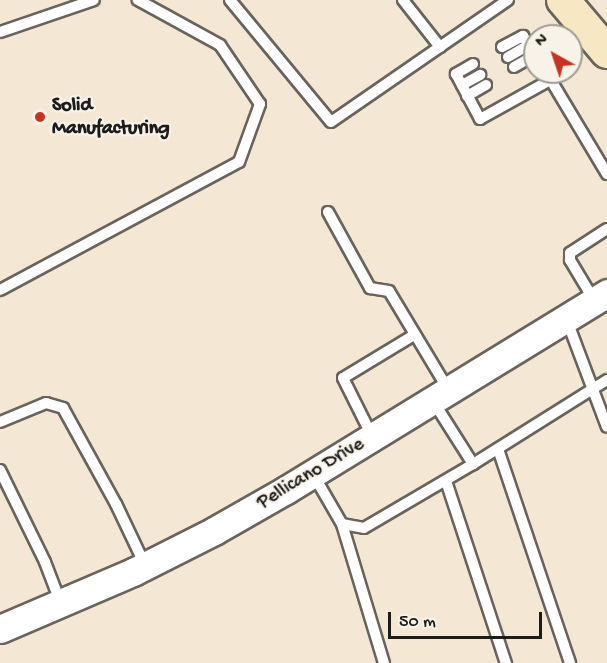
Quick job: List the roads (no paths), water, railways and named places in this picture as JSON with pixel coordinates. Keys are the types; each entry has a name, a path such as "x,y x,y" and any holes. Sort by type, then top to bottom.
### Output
{"main road":[{"path":"563,0 590,43"}],"street":[{"name":"Pellicano Drive","path":"0,629 145,566 214,531 373,438 601,297"}],"lane":[{"path":"0,32 94,0"},
{"path":"0,291 239,162 260,104 220,45 138,0"},
{"path":"230,0 332,122 508,0"},
{"path":"403,0 440,47"},
{"path":"505,52 523,49"},
{"path":"514,67 523,57"},
{"path":"473,64 456,74 480,119 535,84"},
{"path":"462,85 480,75"},
{"path":"553,84 607,174"},
{"path":"467,96 486,85"},
{"path":"328,212 370,288 389,291 414,335 473,464"},
{"path":"601,297 570,260 570,253 607,229"},
{"path":"566,317 607,427"},
{"path":"373,438 343,378 414,335"},
{"path":"342,524 364,528 446,481 607,380"},
{"path":"0,422 46,403 63,408 116,504 145,566"},
{"path":"498,449 570,663"},
{"path":"0,470 45,562 61,604"},
{"path":"313,474 342,524 384,663"},
{"path":"446,481 506,663"}],"place":[{"name":"Solid Manufacturing","path":"40,117"}]}
